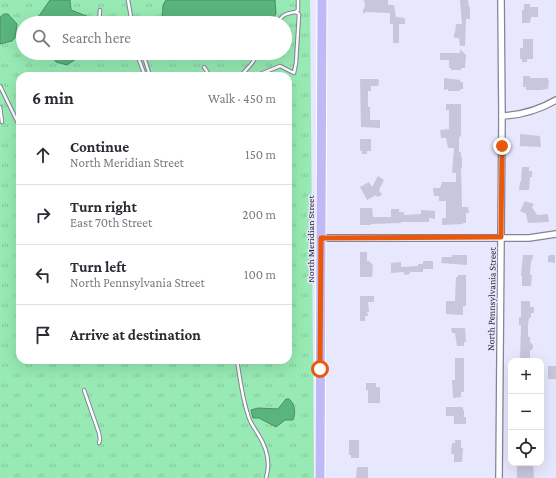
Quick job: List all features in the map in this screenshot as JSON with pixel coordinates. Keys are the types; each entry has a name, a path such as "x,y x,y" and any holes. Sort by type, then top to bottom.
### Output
{"main road":[{"name":"North Meridian Street","path":"320,478 322,0"}],"street":[{"name":"North Pennsylvania Street","path":"499,478 502,116 501,0"},
{"path":"502,116 527,113 556,100"},
{"path":"321,238 529,238 556,234"}],"lane":[{"path":"128,0 131,16"},
{"path":"296,12 298,10 298,0"},
{"path":"100,10 100,16"},
{"path":"284,16 296,12"},
{"path":"265,72 280,66 294,73 299,14 296,12"},
{"path":"139,60 144,72"},
{"path":"144,60 148,72"},
{"path":"244,72 255,60"},
{"path":"204,67 207,72"},
{"path":"0,86 16,119"},
{"path":"0,107 2,122"},
{"path":"238,364 247,414 251,425 258,433 268,452 269,461 266,478"},
{"path":"84,390 99,433 99,443"}],"green space":[{"path":"0,0 310,0 314,478 0,478"}],"shaded area":[{"path":"50,0 70,0 71,10 86,16 39,16"},
{"path":"166,0 275,0 276,13 275,16 162,16 163,5"},
{"path":"4,14 8,14 16,23 16,31 15,38 12,41 0,44 0,17"},
{"path":"55,60 74,60 67,65 56,62"},
{"path":"286,399 289,399 294,406 295,412 293,420 285,420 276,427 259,418 253,418 251,410 258,408 278,409"}],"building":[{"path":"364,0 388,0 388,5 394,5 396,17 405,18 405,24 399,24 399,43 393,43 393,24 390,24 390,13 366,12 363,14 365,6"},
{"path":"460,0 468,0 470,7 470,19 466,19 465,46 460,46 459,38 454,38 456,24 462,24"},
{"path":"524,4 530,4 530,7 538,7 538,17 531,17 530,23 522,23 522,10 524,10"},
{"path":"523,39 533,39 533,59 527,59 527,62 522,62 522,59 520,59 520,48 523,48"},
{"path":"460,49 466,55 465,68 461,68 461,70 451,70 451,68 449,68 449,60 440,60 440,53 460,53"},
{"path":"523,76 530,76 530,78 548,78 548,89 526,90 526,87 523,87"},
{"path":"444,78 460,80 460,82 463,82 463,89 460,89 460,91 448,91 448,89 444,90"},
{"path":"360,79 378,79 379,81 378,86 371,86 371,91 368,91 368,107 370,107 370,120 380,120 380,128 361,127"},
{"path":"446,104 461,104 461,135 459,138 459,152 461,152 462,157 462,207 468,207 469,213 466,213 466,223 463,224 442,225 442,218 446,218 446,201 439,201 439,196 434,196 433,188 440,188 442,182 456,182 456,173 452,173 454,148 448,148 446,138 441,138 440,130 449,129 449,110 446,110"},
{"path":"520,134 540,136 541,147 520,146"},
{"path":"360,139 371,139 371,151 367,151 367,154 362,154 362,151 360,151"},
{"path":"522,167 529,167 529,171 532,171 529,190 519,190"},
{"path":"378,176 384,180 379,190 382,195 377,197 376,195 367,200 360,187 369,182 372,187"},
{"path":"525,201 534,204 532,207 537,215 548,214 549,222 528,223 526,214 520,211"},
{"path":"360,208 372,208 373,217 391,217 391,209 399,209 399,212 404,212 404,215 421,214 421,210 435,211 435,219 429,218 429,222 401,222 360,225"},
{"path":"360,252 367,252 367,261 373,265 372,277 360,277"},
{"path":"452,255 467,255 467,265 441,263 442,257 452,257"},
{"path":"523,255 533,255 530,275 532,275 531,286 522,286 521,276"},
{"path":"549,255 555,255 555,263 548,262"},
{"path":"423,261 433,261 433,269 423,269 423,272 410,272 410,274 404,275 404,272 391,273 391,263 401,262 401,267 418,266 418,264 423,264"},
{"path":"458,275 466,275 466,306 463,306 463,315 446,314 446,301 455,301 456,277 458,277"},
{"path":"360,296 374,296 374,302 368,302 369,312 367,312 368,316 365,316 365,321 360,321"},
{"path":"521,301 530,301 530,307 534,307 534,313 531,313 531,318 529,318 528,325 528,337 530,337 530,342 533,345 533,348 530,351 530,358 520,358 521,325 519,325 519,317 521,317"},
{"path":"451,328 465,328 466,342 464,342 464,346 457,346 455,333 452,333"},
{"path":"455,358 464,358 464,392 461,392 461,397 453,398 452,380 455,380"},
{"path":"548,366 556,366 556,379 548,379"},
{"path":"366,383 376,383 376,387 380,387 380,403 368,403 368,390 366,390"},
{"path":"446,407 463,407 464,417 466,417 466,424 454,424 454,416 446,416"},
{"path":"349,440 359,440 359,458 351,458 351,455 349,455"},
{"path":"455,440 461,440 461,448 463,448 462,462 454,462 454,454 451,454 452,443 455,443"},
{"path":"517,466 533,466 534,478 517,478"},
{"path":"357,467 368,467 368,478 356,478"}],"route":[{"path":"320,369 321,238 501,237 502,146"}]}
